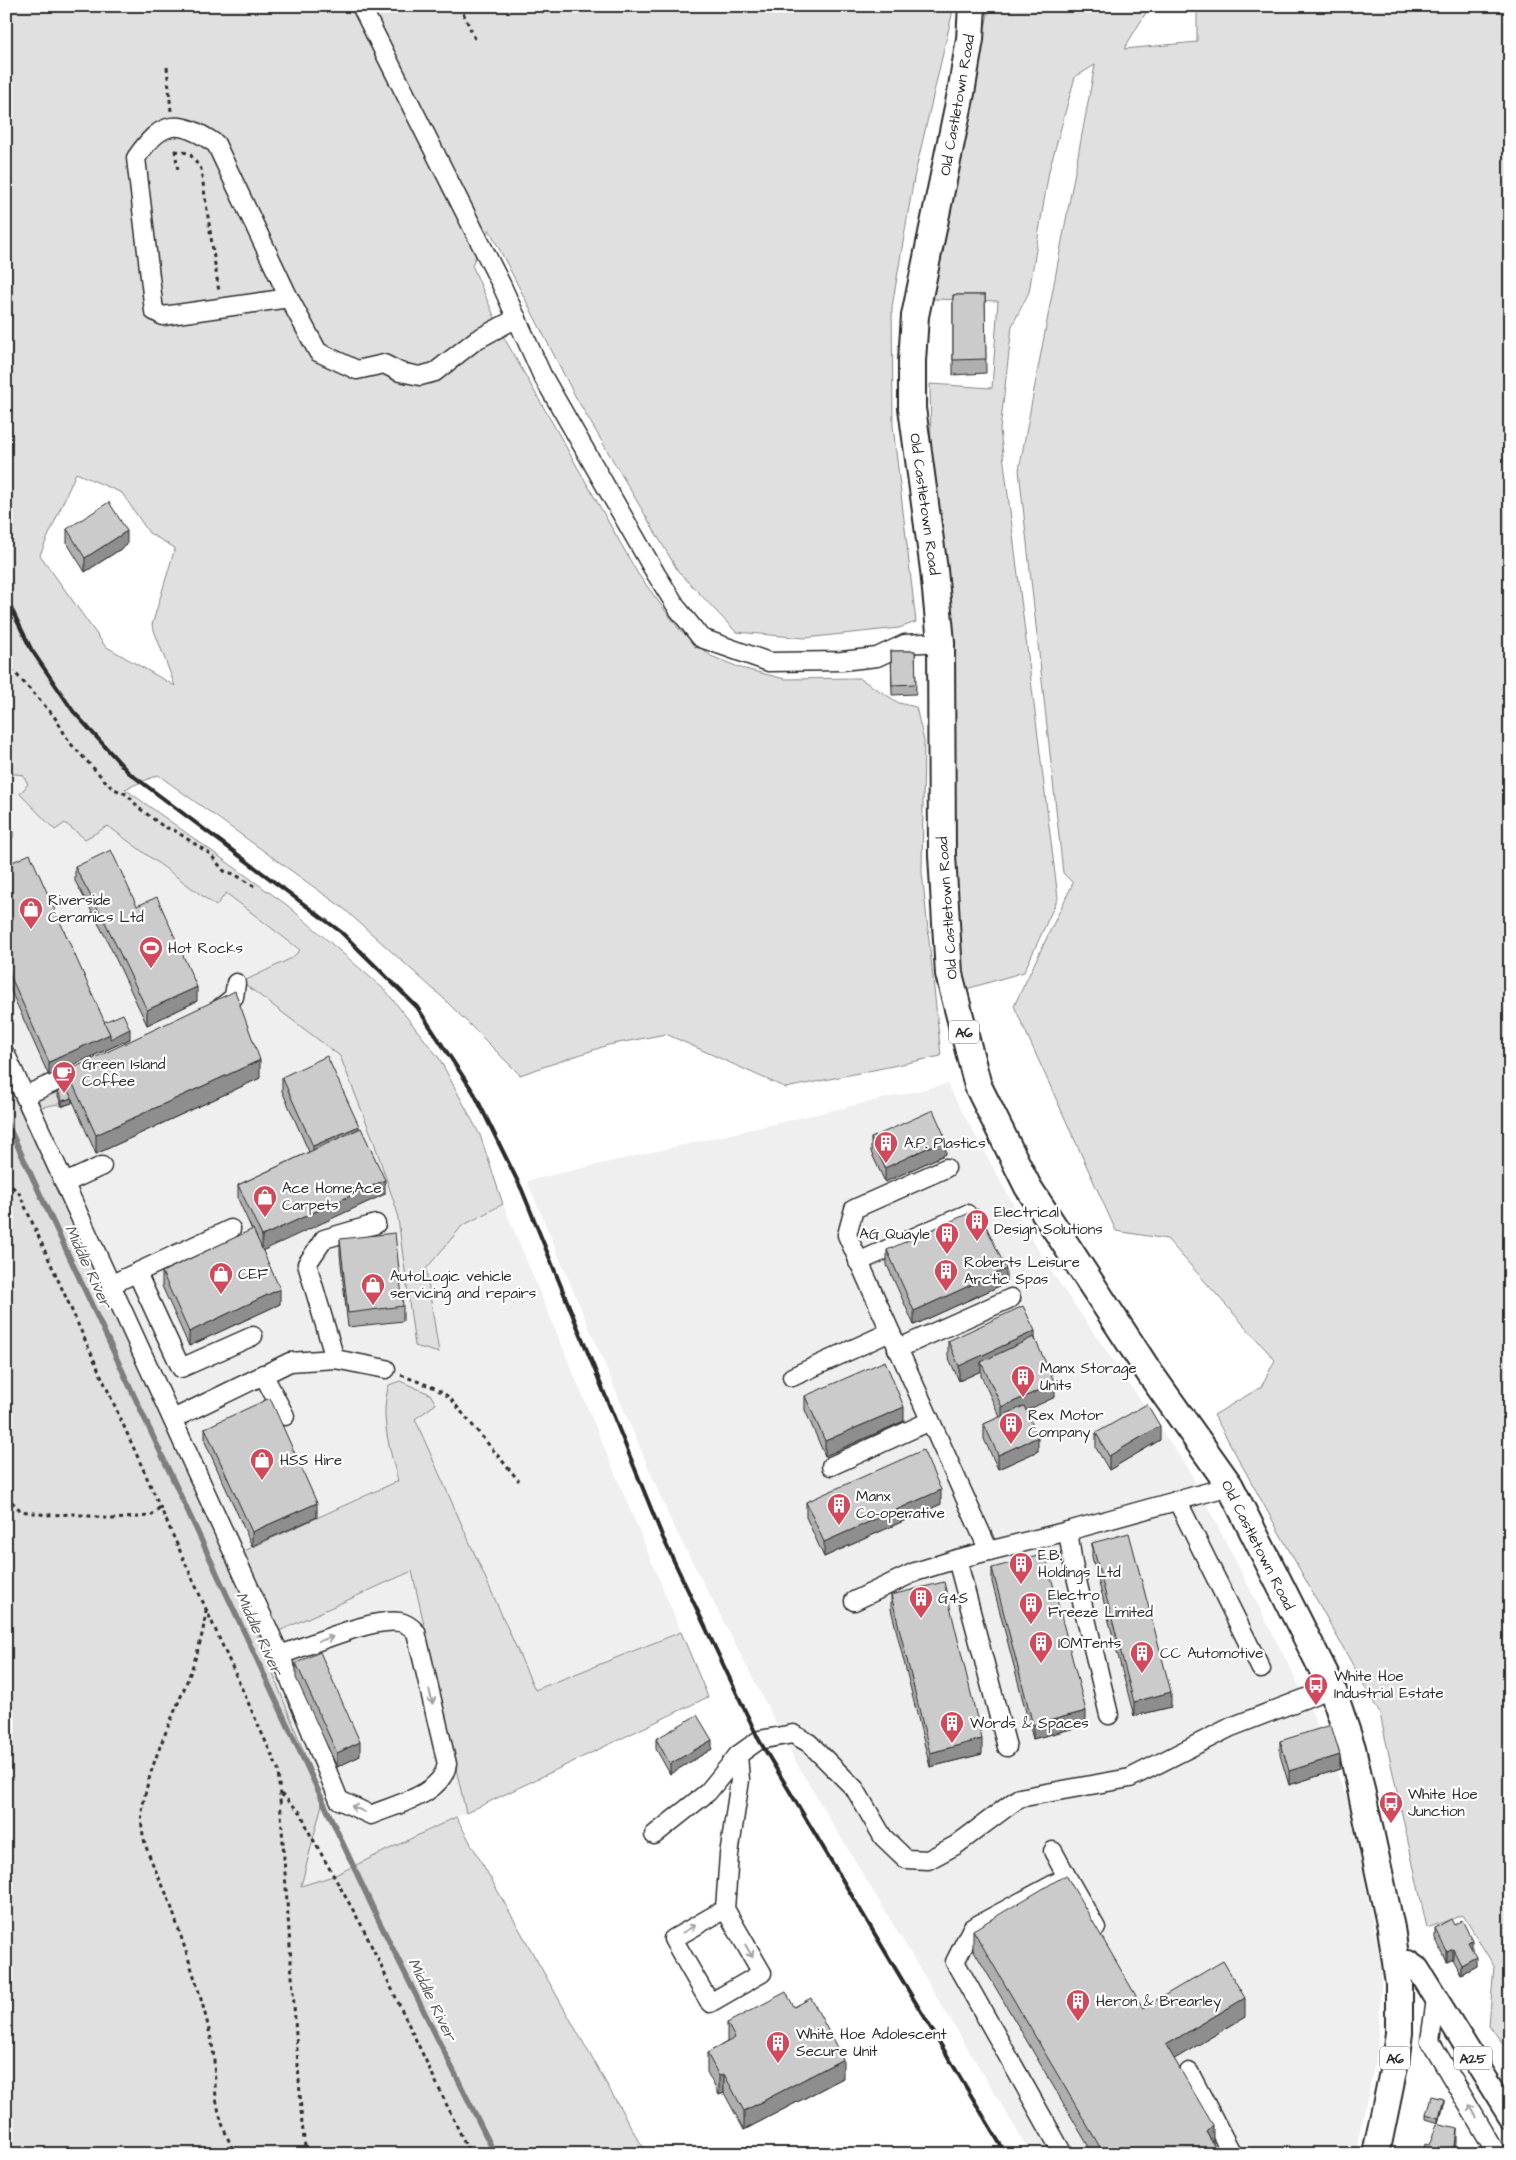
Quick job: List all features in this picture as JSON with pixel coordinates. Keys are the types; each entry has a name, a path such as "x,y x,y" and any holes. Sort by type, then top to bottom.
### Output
{"highway":[{"name":"Old Castletown Road","path":"972,6 970,39 961,93 915,316 912,361 912,408 934,570 941,642 942,855 950,974 978,1086 1028,1187 1150,1372 1230,1486 1332,1688 1352,1748 1397,1961"},
{"name":"A6","path":"1376,2154 1399,2033 1400,2005 1397,1961"}],"main road":[{"name":"A25","path":"1397,1961 1408,1962 1418,1969 1510,2117"}],"street":[{"path":"361,6 517,318 542,375 656,574 701,638 769,662 842,661 878,657 905,644 941,642"},
{"path":"289,298 163,316 154,311 136,158 150,138 172,126 194,129 216,144 289,298 318,352 357,370 384,364 400,372 420,376 435,372 476,340 517,318"},
{"path":"205,1014 223,1006 234,997 236,983"},
{"path":"6,1055 26,1095 280,1655 339,1800 370,1815 428,1792 442,1779 447,1764 434,1707 416,1632 406,1624 398,1622 373,1624 280,1655"},
{"path":"26,1095 106,1059"},
{"path":"65,1183 102,1166"},
{"path":"946,1168 854,1209 847,1235 989,1551"},
{"path":"858,1262 967,1214"},
{"path":"335,1359 307,1264 324,1240 376,1224"},
{"path":"112,1284 231,1229"},
{"path":"137,1273 182,1368 253,1336"},
{"path":"898,1349 1011,1298"},
{"path":"792,1377 890,1332"},
{"path":"149,1368 176,1356"},
{"path":"173,1419 290,1362 335,1359 386,1370"},
{"path":"262,1374 285,1416"},
{"path":"831,1466 930,1421"},
{"path":"854,1601 915,1572 957,1559 1068,1531 1230,1486"},
{"path":"1177,1500 1261,1669"},
{"path":"1068,1531 1073,1564 1109,1715"},
{"path":"957,1559 1007,1747"},
{"path":"654,1835 708,1792 738,1755 759,1740 793,1734 810,1743 854,1789 883,1838 906,1859 928,1860 956,1845 1018,1798 1130,1778 1231,1727 1332,1688"},
{"path":"724,1908 673,1939 710,2003 762,1973 724,1908 740,1780 738,1755"},
{"path":"1053,1851 1104,1942"},
{"path":"1063,2154 955,1962 972,1928 1067,1877"},
{"path":"1436,1999 1430,2041 1497,2154"},
{"path":"1189,2072 1232,2154"}],"path":[{"path":"460,6 475,39"},
{"path":"175,151 189,152 201,169 221,308"},
{"path":"6,663 54,716 70,743 112,788 128,795 139,808 164,827 174,830 210,854 224,871 234,874 257,888"},
{"path":"6,1181 19,1193 278,1769 302,2124 306,2154"},
{"path":"386,1370 435,1388 449,1397 519,1481"},
{"path":"6,1496 21,1511 46,1515 74,1514 112,1520 151,1516 160,1506"},
{"path":"206,1609 204,1626 194,1659 147,1788 142,1813 143,1832 146,1847 169,1899 204,2011 212,2045 217,2106 224,2130 235,2154"},
{"path":"280,1794 301,1813 310,1834 362,1926 470,2154"}],"shaded area":[{"path":"6,6 357,6 408,120 422,111 370,6 954,6 914,178 892,307 893,426 916,622 899,628 805,638 736,632 678,571 574,394 489,229 472,265 502,334 638,574 679,629 711,656 741,668 785,679 859,678 899,703 916,707 924,741 922,872 941,1056 786,1088 666,1034 608,1045 520,1075 442,997 343,908 158,775 125,789 287,905 386,991 439,1058 480,1135 503,1204 462,1226 426,1269 439,1353 415,1346 397,1211 373,1139 340,1056 242,982 292,958 300,950 226,893 216,906 108,826 85,839 65,823 55,830 20,794 28,784 23,775 8,773 6,770","holes":["76,473 122,493 149,533 175,548 152,625 175,686 105,646 40,555"]},
{"path":"988,6 1150,6 1124,49 1197,42 1197,6 1510,6 1510,2053 1489,2025 1494,1966 1463,1915 1427,1928 1380,1714 1214,1415 1261,1387 1275,1360 1167,1239 1116,1231 1014,1006 1073,883 1063,873 1019,470 1095,65 1075,77 1049,171 1029,292 1012,326 1000,430 1058,898 1024,972 963,990 950,876 952,661 931,450 930,384 992,388 998,301 932,299 952,177 988,14"},
{"path":"6,770 8,773 23,775 28,784 65,823 85,839 108,826 216,906 226,893 300,951 373,1032 503,1204 708,1697 333,1876 301,1886 6,1080"},
{"path":"6,1080 229,1563 323,1800 301,1886 333,1876 456,1817 636,2136 648,2154 6,2154"},
{"name":"White Hoe Industrial Estate","path":"947,1084 1046,1264 1188,1468 1309,1705 1350,1806 1382,1969 1377,2052 1355,2154 1031,2154 798,1766 670,1519 527,1181"},
{"path":"59,1089 66,1105 63,1107 58,1104 41,1107 38,1100"},
{"path":"400,1381 430,1394 436,1404 415,1419 535,1690 681,1632 708,1697 466,1813 412,1571 279,1631 242,1552 398,1481 389,1445 385,1409 389,1385"}],"building":[{"path":"953,295 985,295 986,359 953,360"},
{"path":"109,502 127,531 85,558 67,529"},
{"path":"891,651 915,651 916,684 892,685"},
{"path":"6,809 13,824 6,827"},
{"path":"111,850 137,906 157,897 197,987 147,1010 105,922 75,867"},
{"name":"Riverside Ceramics Ltd","path":"30,854 110,1034 49,1062 6,966 6,865"},
{"path":"235,991 260,1060 96,1135 67,1071"},
{"path":"123,1014 130,1029 110,1039 110,1034 104,1022"},
{"path":"327,1056 359,1126 313,1146 282,1077"},
{"path":"66,1087 72,1098 62,1101 58,1091"},
{"path":"933,1110 946,1139 885,1168 871,1138"},
{"path":"361,1128 385,1180 262,1236 238,1185"},
{"path":"978,1209 1006,1269 914,1311 887,1250"},
{"name":"CEF","path":"253,1229 280,1289 189,1332 162,1272"},
{"path":"395,1233 403,1306 348,1313 340,1239"},
{"path":"1023,1306 1035,1331 959,1366 948,1341"},
{"path":"1034,1337 1055,1383 1002,1407 981,1362"},
{"path":"885,1361 904,1407 825,1441 805,1396"},
{"name":"HSS Hire","path":"270,1398 317,1503 252,1532 205,1428"},
{"path":"1147,1404 1160,1426 1109,1456 1096,1433"},
{"path":"1024,1406 1038,1437 998,1455 984,1424"},
{"path":"923,1450 941,1490 824,1542 806,1502"},
{"path":"1129,1533 1171,1692 1134,1702 1092,1543"},
{"path":"1045,1554 1086,1711 1033,1725 992,1568"},
{"path":"944,1582 982,1739 930,1753 891,1595"},
{"path":"320,1652 360,1742 337,1753 296,1663"},
{"path":"697,1715 712,1740 670,1764 656,1739"},
{"path":"1331,1725 1340,1755 1289,1771 1280,1741"},
{"name":"Heron & Brearley","path":"1066,1875 1143,2008 1223,1961 1245,1998 1166,2045 1213,2125 1206,2132 1219,2154 1104,2154 973,1930"},
{"path":"1451,1919 1454,1925 1462,1920 1472,1940 1468,1942 1476,1957 1461,1965 1453,1949 1447,1952 1435,1928"},
{"name":"White Hoe Adolescent Secure Unit","path":"786,1992 794,2007 811,1998 843,2059 744,2111 724,2074 719,2076 707,2053 735,2038 727,2023"},
{"path":"1431,2096 1444,2099 1439,2118 1426,2114"},
{"path":"1437,2124 1457,2129 1454,2154 1420,2154 1420,2151 1423,2152 1425,2144 1429,2145"}],"waterway":[{"name":"Middle River","path":"6,1121 378,1919 495,2154"}],"railway":[{"path":"6,598 31,649 73,711 128,772 341,932 417,1007 474,1093 522,1190 663,1538 759,1740 1006,2154"}],"place":[{"name":"Riverside Ceramics Ltd","path":"31,930"},
{"name":"Hot Rocks","path":"151,969"},
{"name":"Green Island Coffee","path":"64,1094"},
{"name":"A.P. Plastics","path":"886,1164"},
{"name":"Ace Home;Ace Carpets","path":"265,1218"},
{"name":"Electrical Design Solutions","path":"977,1242"},
{"name":"AG Quayle","path":"947,1255"},
{"name":"Roberts Leisure Arctic Spas","path":"946,1292"},
{"name":"CEF","path":"221,1295"},
{"name":"AutoLogic vehicle servicing and repairs","path":"373,1306"},
{"name":"Manx Storage Units","path":"1023,1398"},
{"name":"Rex Motor Company","path":"1011,1445"},
{"name":"HSS Hire","path":"262,1481"},
{"name":"Manx Co-operative","path":"839,1526"},
{"name":"E.B. Holdings Ltd","path":"1021,1585"},
{"name":"G4S","path":"921,1619"},
{"name":"Electro Freeze Limited","path":"1031,1625"},
{"name":"IOMTents","path":"1041,1664"},
{"name":"CC Automotive","path":"1142,1674"},
{"name":"White Hoe Industrial Estate","path":"1316,1706"},
{"name":"Words & Spaces","path":"952,1744"},
{"name":"White Hoe Junction","path":"1391,1824"},
{"name":"Heron & Brearley","path":"1078,2022"},
{"name":"White Hoe Adolescent Secure Unit","path":"778,2064"}]}
